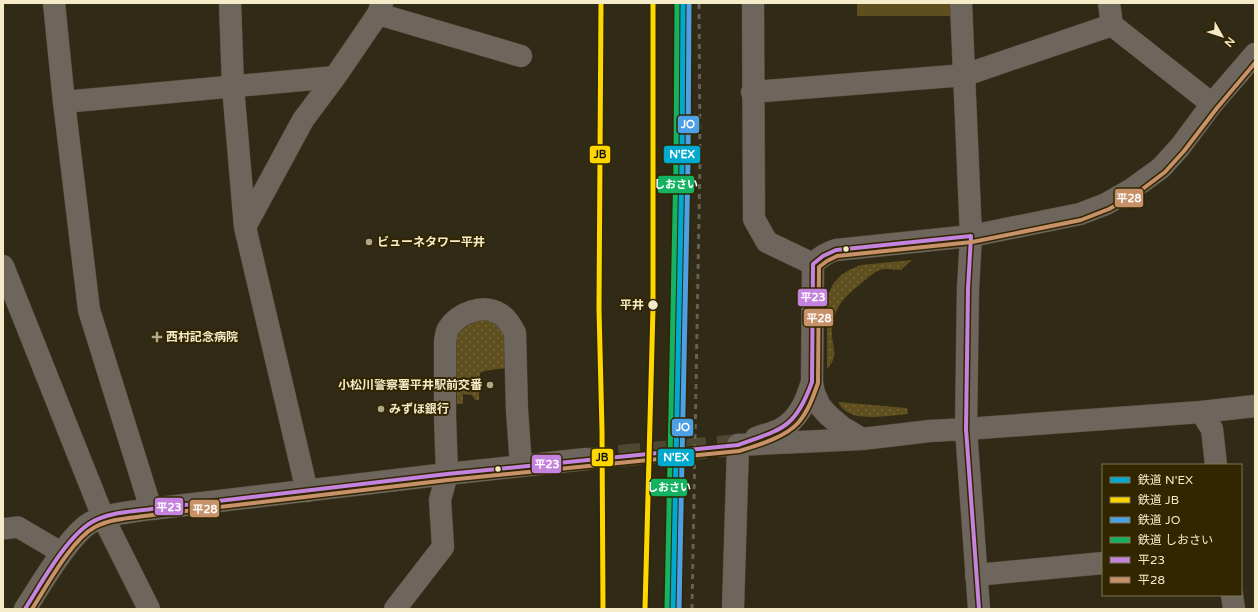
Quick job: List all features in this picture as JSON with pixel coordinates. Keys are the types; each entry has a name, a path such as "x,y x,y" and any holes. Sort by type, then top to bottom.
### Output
{"street":[{"path":"54,3 64,102 89,310 151,509"},
{"path":"230,3 233,87 245,227 307,491"},
{"path":"753,3 752,92 754,218 767,242 813,264"},
{"path":"961,3 971,236 968,289 966,429 978,609"},
{"path":"1109,3 1112,25 1212,104"},
{"path":"245,227 303,120 335,77 380,8 521,56"},
{"path":"752,92 965,75 1112,25"},
{"path":"862,439 842,427 820,406 812,382 813,264 826,252 971,236 1080,214 1106,204 1132,190 1161,168 1176,152 1212,104 1255,54"},
{"path":"64,102 335,77"},
{"path":"3,266 103,517 149,609"},
{"path":"395,609 443,547 440,500 447,474 445,341 448,329 456,319 464,313 485,310 499,313 509,322 515,333 517,410 521,466"},
{"path":"738,446 779,430 790,423 799,413 812,382"},
{"path":"738,446 862,439 930,431 1201,412 1255,406"},
{"path":"1201,412 1212,429 1216,464"},
{"path":"733,609 738,446"},
{"path":"25,609 62,553 78,532 90,523 103,517 151,509 447,474 586,460"},
{"path":"3,529 18,527 62,553"},
{"path":"976,575 1102,563"},
{"path":"1232,596 1234,609"}],"shaded area":[{"path":"857,3 956,3 956,16 857,16"},
{"path":"912,260 901,270 884,269 877,271 852,291 839,306 832,328 834,354 831,364 827,369 827,297 833,284 841,275 861,265"},
{"path":"482,316 498,325 505,336 505,368 480,373 479,400 475,400 472,395 463,394 463,404 457,404 455,335 458,328"},
{"path":"838,402 907,408 908,414 880,417 859,416 851,414 843,409"}],"tunnel":[{"path":"586,459 738,445"}],"railway":[{"path":"692,609 700,161 699,3"}],"rail line":[{"name":"JB","path":"601,3 599,309 602,430 603,609"},
{"name":"JB","path":"645,609 653,308 653,3"},
{"name":"しおさい","path":"667,609 676,162 677,3"},
{"name":"N'EX","path":"673,609 682,162 683,3"},
{"name":"JO","path":"679,609 688,162 689,3"}],"transit line":[{"name":"平28","path":"32,609 60,564 77,542 95,527 115,520 448,480 739,451 778,437 786,433 802,419 818,383 819,267 837,256 972,242 1081,220 1109,209 1136,194 1165,172 1184,151 1217,108 1255,63"},
{"name":"平23","path":"25,609 46,574 73,538 92,522 113,514 447,474 738,445 766,435 785,425 793,418 806,398 812,382 813,264 823,256 836,250 971,236 968,289 966,429 979,609"}],"place":[{"name":"ビューネタワー平井","path":"369,242"},
{"name":"平井","path":"653,305"},
{"name":"西村記念病院","path":"157,337"},
{"name":"小松川警察署平井駅前交番","path":"490,385"},
{"name":"みずほ銀行","path":"381,409"}]}
